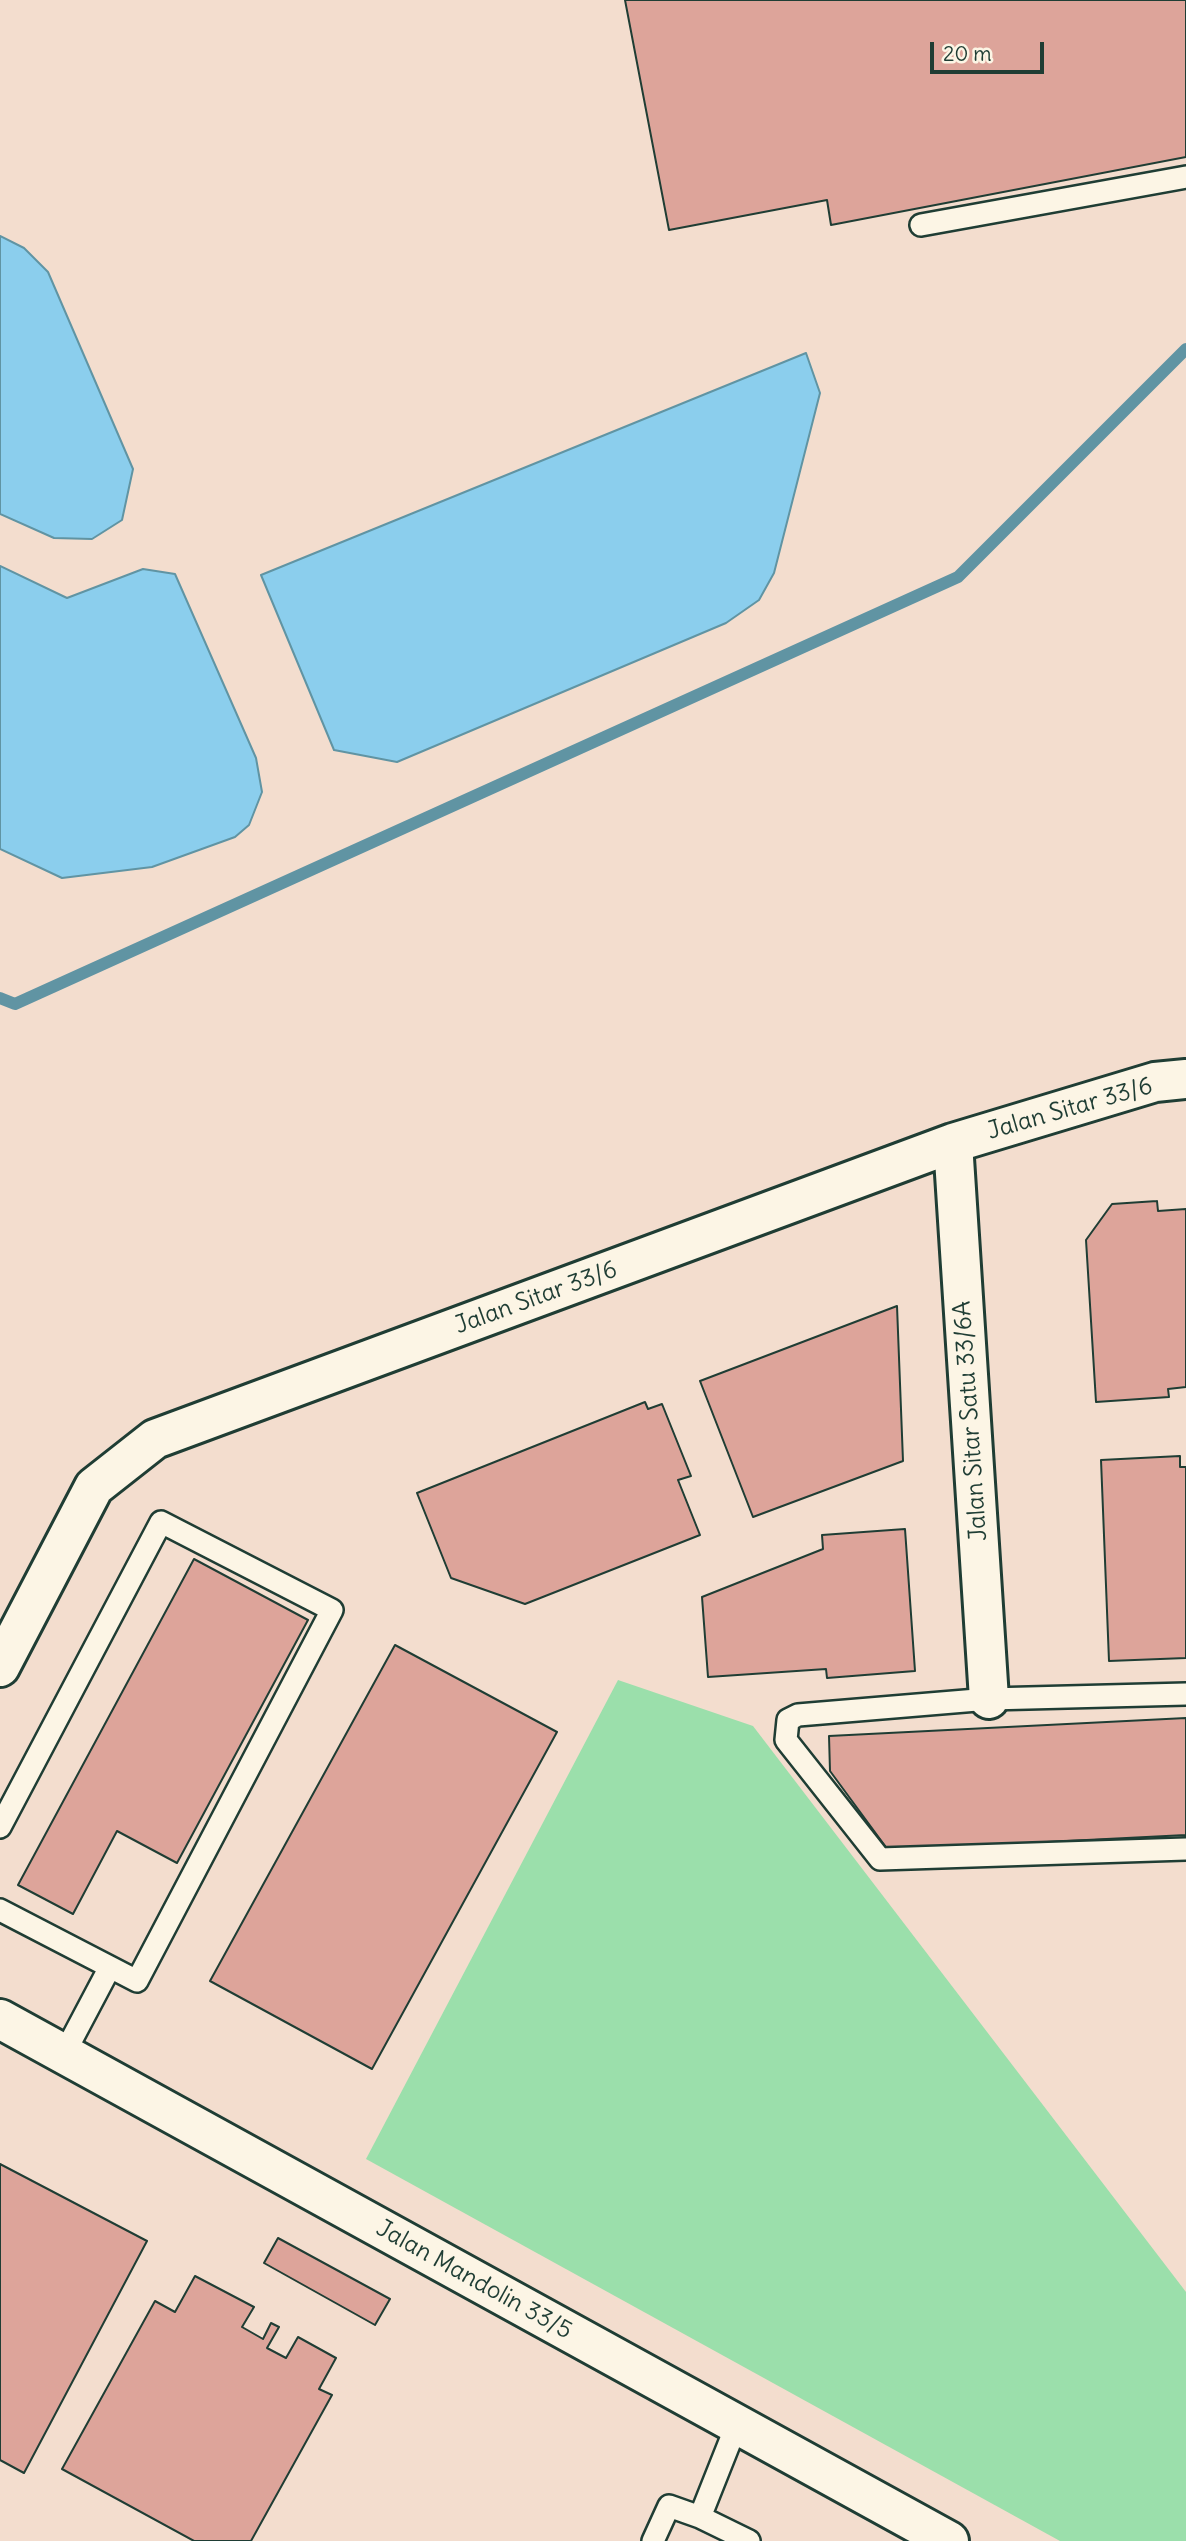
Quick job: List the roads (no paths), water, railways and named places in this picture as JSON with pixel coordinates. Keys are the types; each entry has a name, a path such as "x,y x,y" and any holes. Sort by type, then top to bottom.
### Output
{"street":[{"name":"Jalan Sitar 33/6","path":"0,1667 94,1488 155,1439 953,1143 1155,1082 1186,1079"},
{"name":"Jalan Sitar Satu 33/6A","path":"953,1143 989,1699"},
{"name":"Jalan Mandolin 33/5","path":"0,2019 949,2541"}],"lane":[{"path":"921,225 1186,177"},
{"path":"0,1827 161,1522 332,1610 137,1981 0,1910"},
{"path":"1186,1694 989,1699 798,1715 788,1720 786,1740 880,1858 1186,1849"},
{"path":"64,2054 110,1967"},
{"path":"700,2517 737,2424"},
{"path":"653,2541 669,2506 700,2517 749,2541"}],"water":[{"path":"0,236 24,248 48,272 133,469 122,520 92,539 54,538 0,514"},
{"path":"806,353 820,393 774,573 759,600 726,623 397,762 334,750 261,575"},
{"path":"0,566 67,598 143,569 175,574 256,758 262,792 249,825 235,837 152,867 62,878 0,849"}],"waterway":[{"path":"0,998 15,1004 958,577 1186,349"}]}
